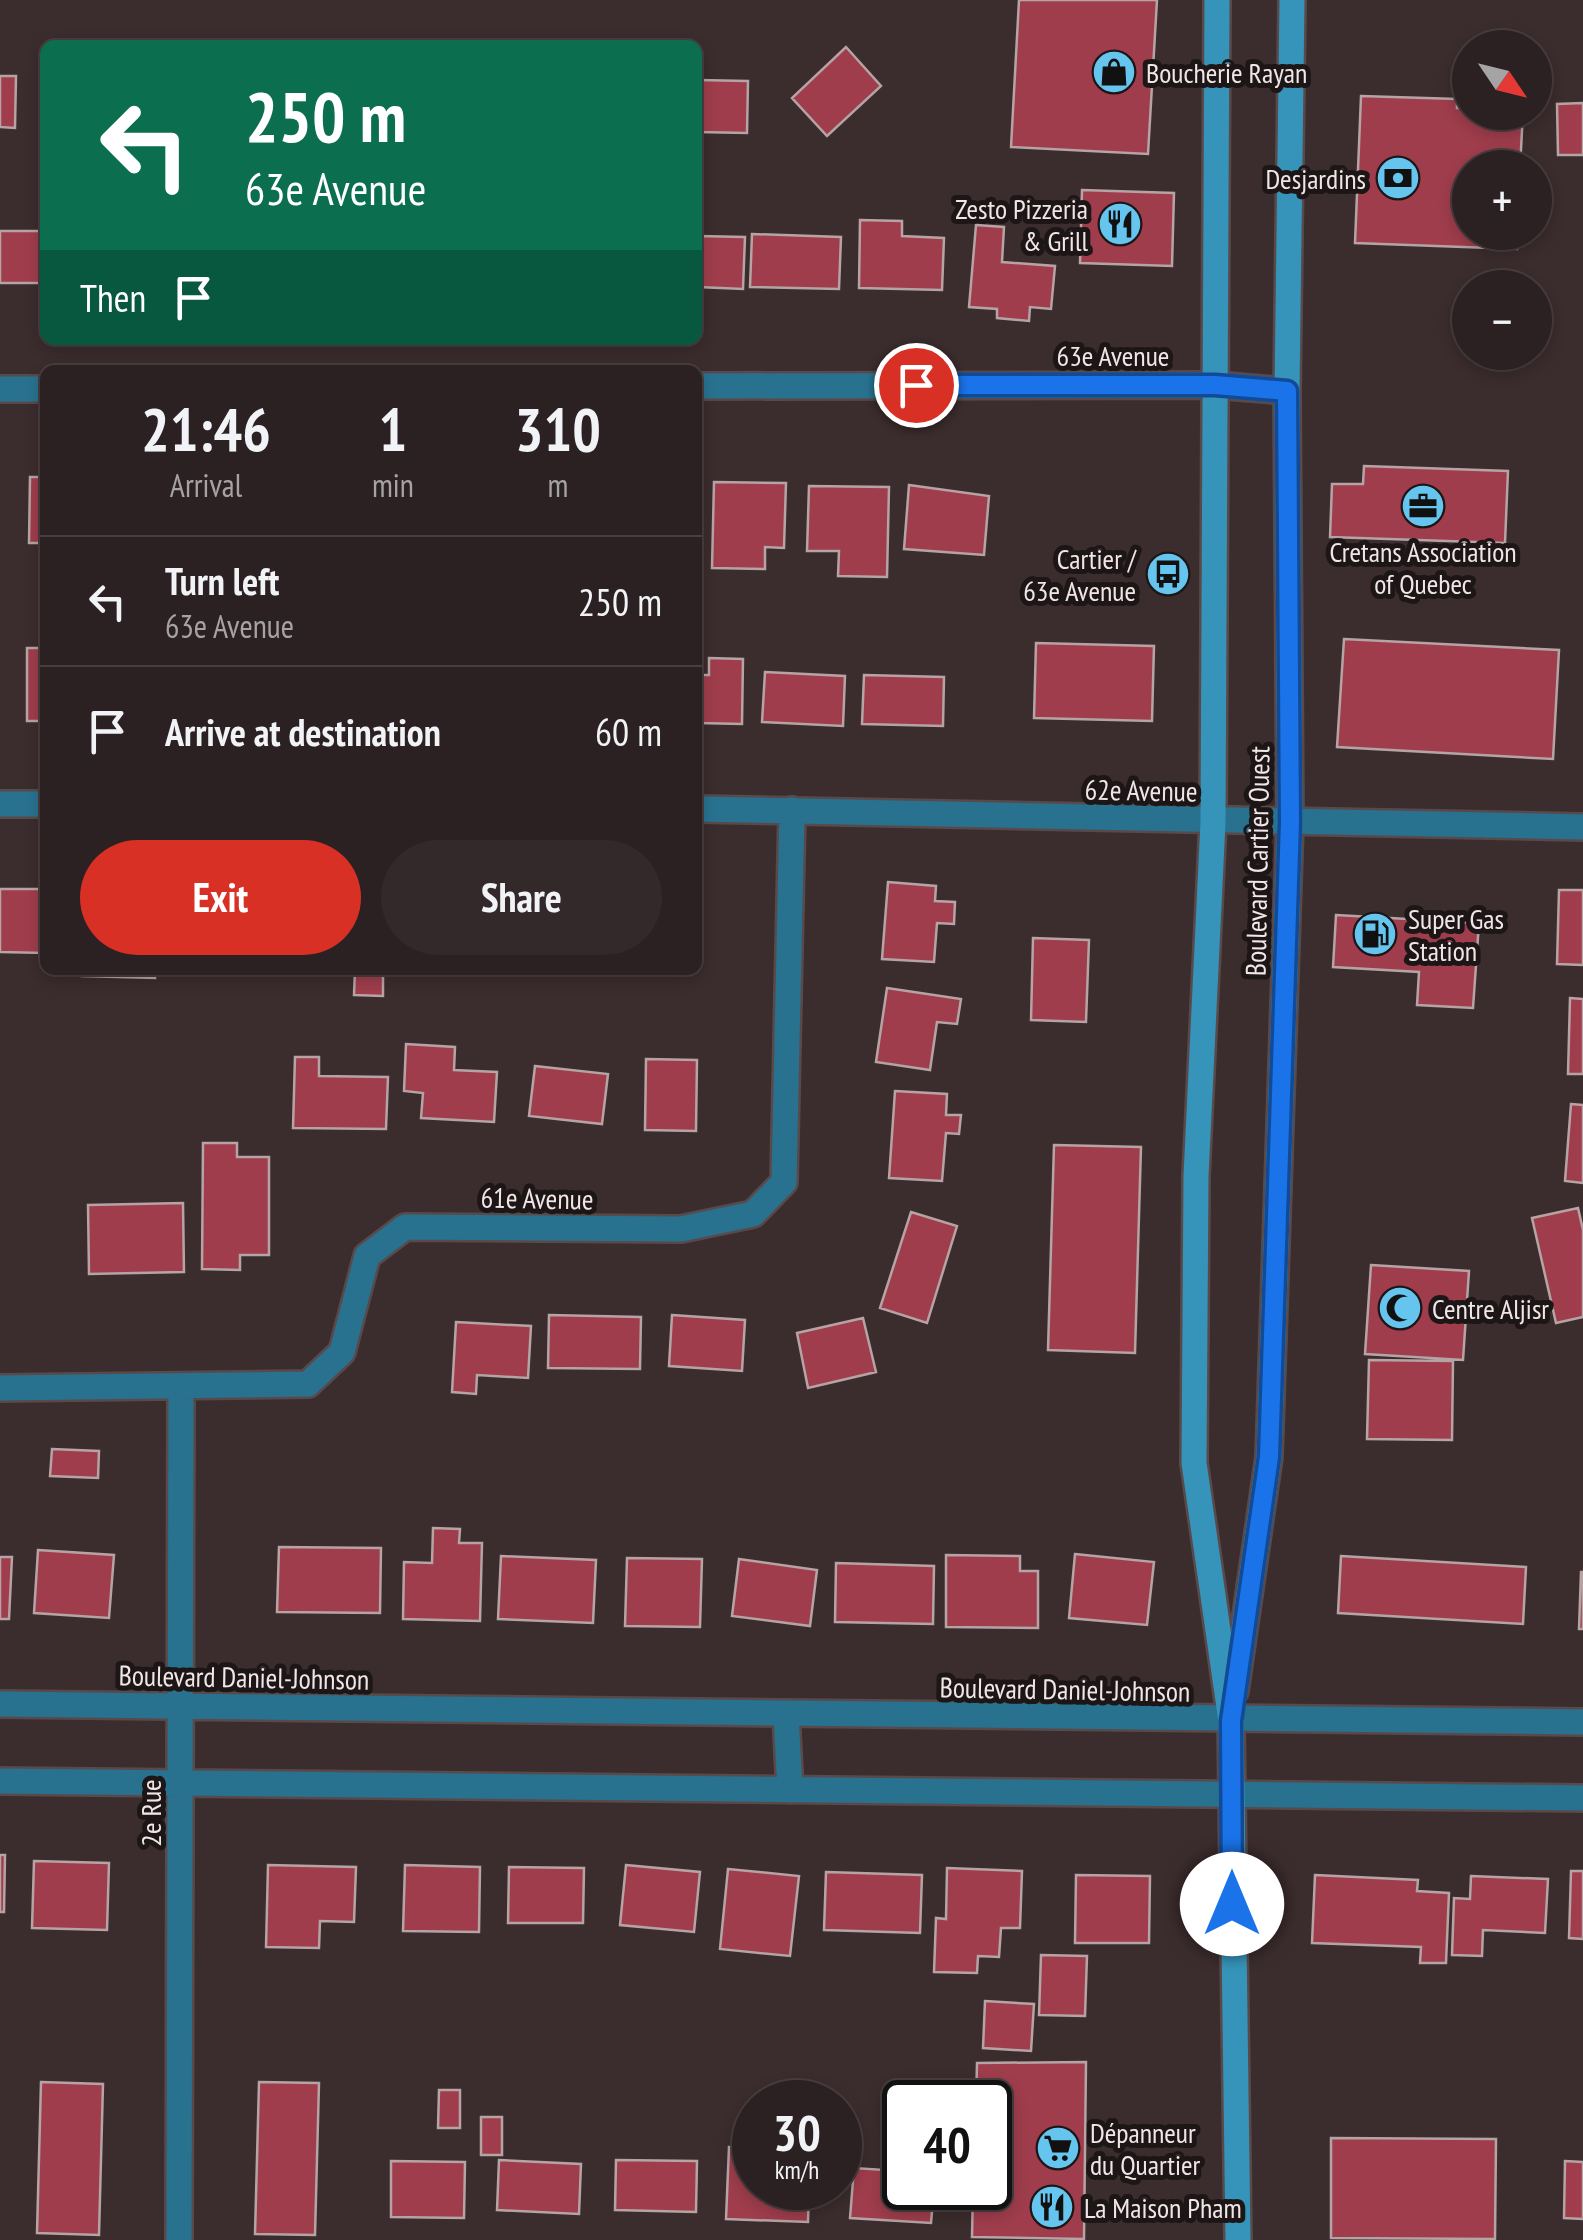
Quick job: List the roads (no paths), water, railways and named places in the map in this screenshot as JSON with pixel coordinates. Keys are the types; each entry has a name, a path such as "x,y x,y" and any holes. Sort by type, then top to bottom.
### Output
{"street":[{"name":"Boulevard Cartier Ouest","path":"1217,0 1213,822 1196,1176 1194,1462 1231,1721 1238,2240"},
{"name":"Boulevard Cartier Ouest","path":"1231,1721 1269,1457 1290,822 1287,391 1292,0"},
{"name":"63e Avenue","path":"702,386 1215,385 1287,391"},
{"path":"0,389 40,389"},
{"path":"0,804 40,804"},
{"name":"62e Avenue","path":"702,809 1583,827"},
{"name":"61e Avenue","path":"0,1388 308,1384 342,1352 367,1256 405,1226 681,1229 753,1214 784,1182 792,810"},
{"name":"2e Rue","path":"179,2240 180,1386"},
{"name":"Boulevard Daniel-Johnson","path":"0,1704 1231,1721 1583,1722"},
{"path":"786,1715 790,1790"},
{"path":"0,1781 1583,1798"}],"place":[{"name":"Boucherie Rayan","path":"1114,72"},
{"name":"Desjardins","path":"1398,178"},
{"name":"Zesto Pizzeria & Grill","path":"1120,224"},
{"name":"Cretans Association of Quebec","path":"1423,506"},
{"name":"Cartier / 63e Avenue","path":"1168,574"},
{"name":"Super Gas Station","path":"1375,934"},
{"name":"Centre Aljisr","path":"1400,1308"},
{"name":"Dépanneur du Quartier","path":"1058,2148"},
{"name":"La Maison Pham","path":"1052,2207"}]}
